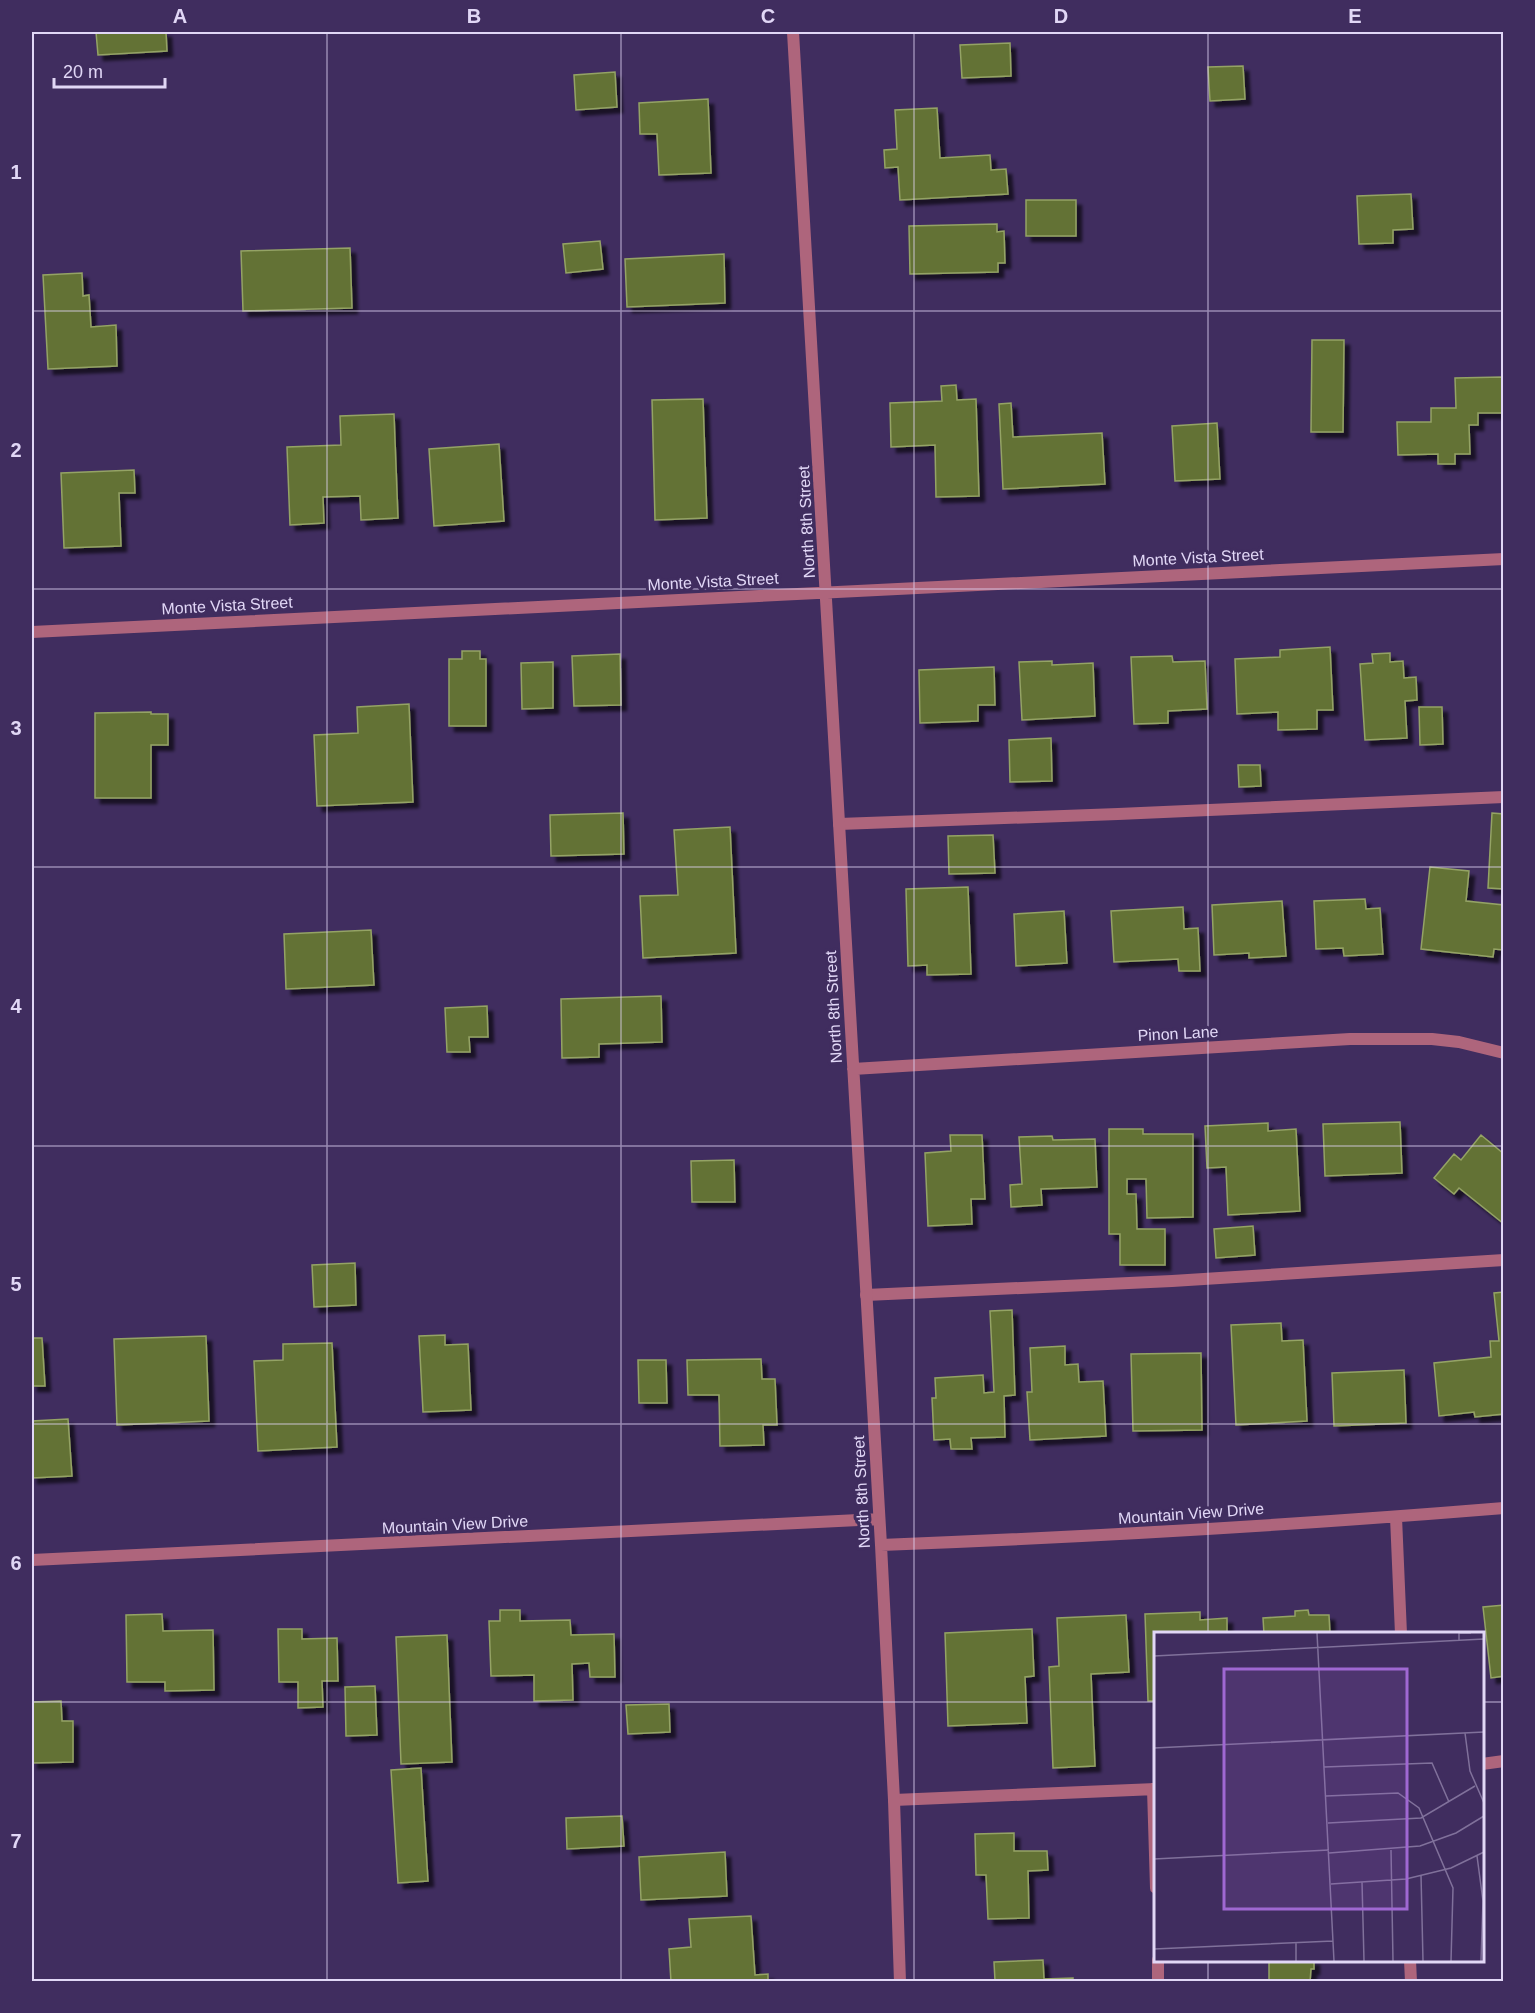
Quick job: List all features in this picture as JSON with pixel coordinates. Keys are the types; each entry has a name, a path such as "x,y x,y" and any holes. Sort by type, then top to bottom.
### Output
{"street":[{"name":"North 8th Street","path":"793,32 881,1545 894,1800 900,1982"},
{"name":"Monte Vista Street","path":"32,632 1503,559"},
{"path":"839,824 1503,797"},
{"name":"Pinon Lane","path":"853,1069 1350,1039 1450,1041 1503,1053"},
{"path":"866,1295 1172,1281 1503,1260"},
{"name":"Mountain View Drive","path":"881,1545 1051,1538 1396,1517 1503,1508"},
{"path":"1396,1517 1401,1632"},
{"name":"Mountain View Drive","path":"32,1560 879,1519"},
{"path":"1484,1764 1503,1761"},
{"path":"894,1800 1154,1789"},
{"path":"1158,1962 1158,1982"},
{"path":"1410,1962 1411,1982"}],"building":[{"path":"96,32 166,32 167,51 98,55"},
{"path":"1010,43 1011,76 962,78 960,45"},
{"path":"1243,66 1245,99 1210,101 1208,67"},
{"path":"615,72 617,107 576,110 574,75"},
{"path":"708,99 711,173 659,175 657,134 640,134 639,103"},
{"path":"937,108 940,158 990,155 991,170 1006,169 1008,194 900,200 898,167 885,168 884,150 897,149 895,110"},
{"path":"1411,194 1413,229 1393,230 1393,243 1359,244 1357,196"},
{"path":"1026,200 1076,200 1076,236 1026,236"},
{"path":"997,224 997,232 1004,231 1005,263 998,263 998,272 910,274 909,226"},
{"path":"600,241 603,269 566,273 563,244"},
{"path":"350,248 352,308 243,311 241,251"},
{"path":"724,254 725,303 627,307 625,259"},
{"path":"82,273 83,296 89,295 91,327 116,325 117,366 48,369 43,275"},
{"path":"1312,340 1344,340 1343,432 1311,432"},
{"path":"1502,377 1502,413 1478,413 1478,425 1469,425 1470,454 1455,454 1455,464 1438,464 1438,454 1398,455 1397,422 1431,422 1431,408 1456,408 1455,378"},
{"path":"956,385 957,400 976,399 979,496 936,497 935,445 891,447 890,403 942,401 941,386"},
{"path":"703,399 707,518 655,520 652,400"},
{"path":"1011,403 1013,437 1102,433 1105,484 1003,489 999,404"},
{"path":"394,414 398,518 361,520 360,496 323,497 324,523 290,525 287,447 341,445 340,416"},
{"path":"1217,423 1220,479 1175,481 1172,426"},
{"path":"499,444 504,521 434,526 429,449"},
{"path":"134,470 135,493 119,493 121,546 64,548 61,473"},
{"path":"1330,647 1333,710 1317,710 1317,729 1278,730 1278,712 1237,714 1235,659 1280,657 1280,650"},
{"path":"462,651 480,651 480,659 486,659 486,726 449,726 449,659 462,659"},
{"path":"1390,653 1390,662 1403,661 1404,678 1416,677 1417,700 1405,701 1407,738 1365,740 1360,664 1373,663 1372,654"},
{"path":"620,654 621,705 574,706 572,656"},
{"path":"1172,656 1173,662 1205,661 1207,709 1168,711 1168,723 1134,724 1131,657"},
{"path":"1052,661 1052,665 1093,663 1095,716 1022,720 1019,662"},
{"path":"553,662 553,708 522,709 521,663"},
{"path":"994,667 995,705 978,705 978,721 920,723 919,670"},
{"path":"409,704 413,802 317,806 314,735 358,733 357,707"},
{"path":"1419,707 1442,707 1443,744 1420,745"},
{"path":"151,712 151,714 168,714 168,745 151,745 151,798 95,798 95,713"},
{"path":"1051,738 1052,781 1010,782 1009,740"},
{"path":"1238,765 1260,765 1261,786 1239,787"},
{"path":"623,813 624,854 551,856 550,815"},
{"path":"1492,813 1504,814 1504,889 1488,888"},
{"path":"730,827 736,953 643,958 640,896 678,895 674,830"},
{"path":"993,835 995,873 949,874 948,836"},
{"path":"1430,867 1469,871 1466,901 1504,905 1504,950 1494,949 1493,957 1421,949"},
{"path":"968,887 971,974 927,975 927,965 908,966 906,889"},
{"path":"1365,899 1366,909 1380,908 1383,954 1344,956 1343,948 1316,949 1314,901"},
{"path":"1282,901 1286,956 1249,958 1249,953 1214,955 1212,905"},
{"path":"1183,907 1184,929 1198,928 1200,971 1179,971 1178,959 1114,962 1111,911"},
{"path":"1064,911 1067,963 1016,966 1014,914"},
{"path":"371,930 374,985 286,989 284,934"},
{"path":"661,996 662,1042 599,1044 599,1057 562,1058 561,999"},
{"path":"487,1006 488,1037 469,1037 470,1052 447,1052 445,1008"},
{"path":"1400,1122 1402,1173 1325,1176 1323,1124"},
{"path":"1268,1123 1268,1131 1296,1129 1300,1211 1228,1215 1226,1167 1207,1168 1205,1126"},
{"path":"1109,1129 1143,1129 1143,1134 1193,1134 1193,1217 1147,1218 1146,1179 1127,1179 1127,1194 1136,1194 1137,1229 1165,1229 1165,1265 1120,1265 1120,1234 1109,1234"},
{"path":"950,1135 982,1135 985,1199 971,1199 972,1224 928,1226 925,1153 951,1151"},
{"path":"1481,1135 1504,1154 1504,1224 1459,1188 1454,1194 1434,1178 1454,1154 1461,1160"},
{"path":"1052,1136 1053,1140 1095,1139 1097,1187 1041,1189 1042,1205 1011,1207 1010,1185 1022,1184 1019,1137"},
{"path":"734,1160 735,1202 692,1202 691,1161"},
{"path":"1253,1226 1255,1255 1216,1258 1214,1229"},
{"path":"355,1263 356,1305 314,1307 312,1265"},
{"path":"1504,1292 1504,1414 1475,1417 1474,1412 1439,1416 1434,1363 1491,1357 1490,1341 1499,1341 1494,1293"},
{"path":"1012,1310 1015,1395 1004,1396 1005,1437 971,1438 972,1449 951,1449 950,1439 934,1440 932,1398 936,1398 935,1378 983,1375 984,1393 994,1392 990,1311"},
{"path":"1281,1323 1282,1341 1303,1340 1307,1421 1236,1425 1231,1325"},
{"path":"445,1335 445,1345 468,1344 471,1410 423,1412 419,1336"},
{"path":"206,1336 209,1421 117,1425 114,1339"},
{"path":"32,1338 42,1338 45,1386 32,1386"},
{"path":"332,1343 337,1447 258,1451 254,1361 283,1360 283,1344"},
{"path":"1065,1346 1065,1365 1078,1364 1079,1382 1103,1381 1106,1436 1030,1440 1027,1392 1032,1392 1030,1348"},
{"path":"1201,1353 1202,1430 1133,1431 1131,1354"},
{"path":"761,1359 762,1379 775,1379 777,1425 763,1425 764,1445 720,1446 719,1395 688,1395 687,1360"},
{"path":"638,1360 666,1360 667,1403 639,1403"},
{"path":"1404,1370 1406,1423 1334,1426 1332,1373"},
{"path":"68,1419 72,1476 32,1478 32,1421"},
{"path":"1504,1605 1504,1676 1491,1678 1483,1607"},
{"path":"500,1610 520,1610 520,1621 570,1620 571,1635 614,1634 615,1677 590,1677 589,1663 572,1664 573,1700 534,1701 534,1675 491,1676 489,1621 500,1621"},
{"path":"1308,1610 1309,1615 1329,1615 1330,1632 1264,1632 1263,1618 1295,1616 1295,1611"},
{"path":"1200,1612 1200,1620 1227,1618 1227,1632 1154,1632 1154,1701 1148,1701 1145,1614"},
{"path":"162,1614 163,1631 213,1630 214,1690 165,1691 165,1682 127,1682 126,1615"},
{"path":"1126,1615 1129,1672 1091,1674 1095,1766 1053,1768 1049,1667 1059,1666 1057,1618"},
{"path":"278,1629 302,1629 302,1639 337,1638 338,1681 322,1681 323,1707 298,1708 298,1682 279,1682"},
{"path":"1032,1629 1034,1676 1025,1677 1027,1723 948,1726 945,1633"},
{"path":"447,1635 452,1762 401,1764 396,1637"},
{"path":"375,1686 377,1735 346,1736 345,1687"},
{"path":"61,1701 62,1721 73,1721 73,1762 32,1763 32,1702"},
{"path":"669,1704 670,1732 628,1734 626,1705"},
{"path":"421,1768 428,1881 398,1883 391,1770"},
{"path":"622,1816 624,1846 567,1849 566,1818"},
{"path":"1014,1833 1014,1851 1047,1851 1048,1870 1028,1871 1029,1918 988,1919 986,1875 976,1875 975,1834"},
{"path":"725,1852 727,1896 641,1900 639,1857"},
{"path":"751,1916 755,1975 768,1974 768,1982 671,1982 669,1949 691,1947 689,1919"},
{"path":"1043,1960 1044,1979 1073,1978 1073,1982 991,1982 995,1981 994,1962"},
{"path":"1269,1962 1314,1962 1310,1982 1269,1982"}]}
